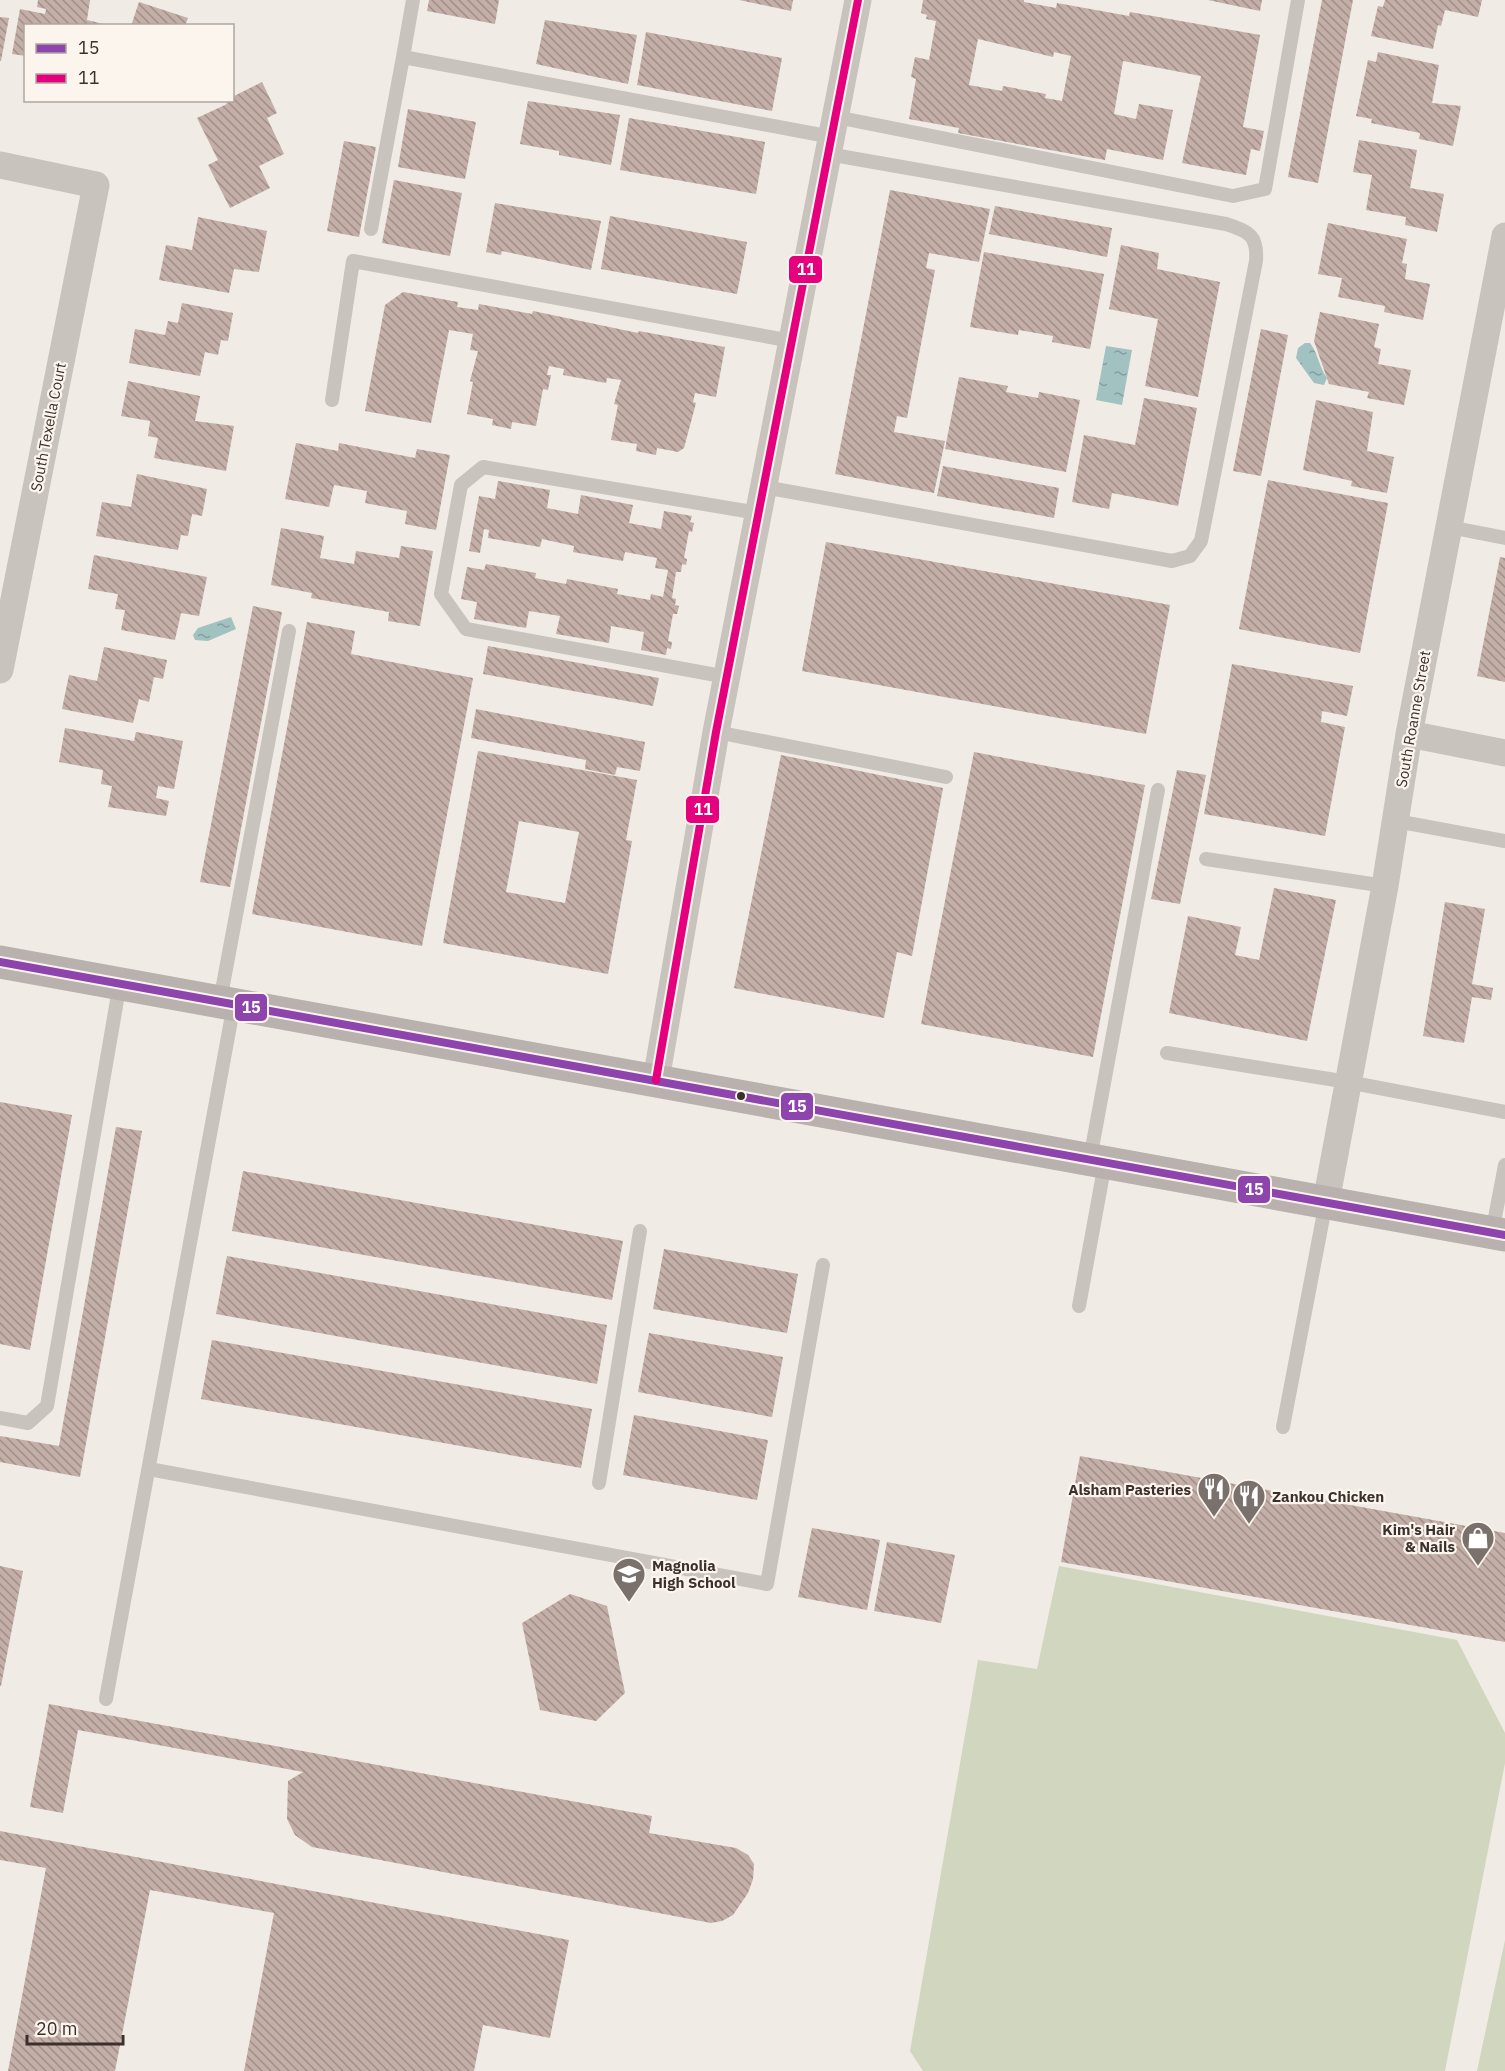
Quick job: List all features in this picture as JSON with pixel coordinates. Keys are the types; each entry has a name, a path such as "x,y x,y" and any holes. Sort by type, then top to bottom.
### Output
{"main road":[{"path":"0,962 1499,1234"}],"street":[{"path":"656,1080 716,732 858,0"},
{"name":"South Texella Court","path":"0,165 96,185 0,670"},
{"name":"South Roanne Street","path":"1326,1202 1385,886 1409,734 1505,236"},
{"path":"1409,734 1505,753"}],"lane":[{"path":"371,229 413,0"},
{"path":"403,57 832,136 1233,196 1265,189 1298,0"},
{"path":"764,487 1172,561 1182,560 1191,556 1201,541 1252,284 1257,246 1252,235 1242,228 832,136"},
{"path":"332,400 352,261 792,341"},
{"path":"727,677 466,629 441,594 461,485 483,467 758,513"},
{"path":"1449,527 1505,538"},
{"path":"106,1699 149,1469 289,631"},
{"path":"716,732 946,777"},
{"path":"1079,1306 1098,1160 1158,790"},
{"path":"1396,821 1505,841"},
{"path":"1206,859 1385,886"},
{"path":"0,1418 28,1423 47,1406 120,983"},
{"path":"1167,1053 1348,1082 1505,1112"},
{"path":"1499,1234 1505,1165"},
{"path":"1283,1427 1326,1202"},
{"path":"599,1483 640,1231"},
{"path":"149,1469 767,1584 823,1264"}],"green space":[{"path":"1059,1566 1457,1640 1505,1733 1505,1763 1445,2071 923,2071 910,2051 978,1660 1037,1669"},
{"path":"1505,1940 1505,2071 1477,2071"}],"water":[{"path":"1305,343 1310,343 1315,351 1327,378 1324,385 1314,383 1296,358 1298,348"},
{"path":"1106,346 1132,350 1122,405 1096,400"},
{"path":"231,617 236,629 208,641 195,640 193,635 198,628"}],"building":[{"path":"38,0 90,0 87,20 104,24 24,24 24,56 12,54 20,9 45,14 46,9 37,7"},
{"path":"429,0 499,0 495,24 427,11"},
{"path":"739,0 793,0 791,11"},
{"path":"923,0 1024,0 1024,2 1056,8 1057,3 1129,16 1130,12 1260,35 1243,127 1264,131 1260,151 1251,149 1246,175 1182,163 1201,76 1123,61 1114,114 1136,119 1139,104 1173,110 1163,160 1107,149 1105,160 958,133 959,128 909,119 916,79 911,77 915,57 929,60 936,21 926,19 927,15 921,13","holes":["978,39 1053,57 1054,52 1071,56 1062,101 1045,98 1046,94 1003,86 1002,91 969,85"]},
{"path":"1208,0 1262,0 1260,11"},
{"path":"1322,0 1353,0 1318,183 1288,177"},
{"path":"1385,0 1482,0 1478,17 1445,10 1441,26 1438,25 1433,49 1371,36 1378,6 1383,7"},
{"path":"139,2 188,18 186,24 132,24"},
{"path":"0,17 9,18 1,61 0,61"},
{"path":"545,20 637,35 628,84 536,64"},
{"path":"646,32 782,58 772,111 637,85"},
{"path":"1378,52 1439,65 1432,103 1461,106 1453,146 1419,139 1420,133 1371,123 1372,119 1356,116 1368,60 1376,62"},
{"path":"262,82 277,113 267,118 284,154 259,166 270,188 230,208 208,165 218,160 197,118 227,104 226,102 234,102 234,96"},
{"path":"528,101 620,115 611,165 559,155 559,151 520,144"},
{"path":"408,109 476,122 465,179 398,167"},
{"path":"629,118 765,142 756,194 620,170"},
{"path":"1359,140 1417,150 1410,188 1444,194 1437,232 1405,225 1406,217 1366,210 1372,175 1353,172"},
{"path":"344,141 376,147 359,237 327,231"},
{"path":"394,180 462,193 450,256 382,243"},
{"path":"890,190 990,209 979,262 929,253 926,268 935,270 907,418 897,416 894,432 945,441 934,493 835,474"},
{"path":"495,203 601,221 591,270 502,251 501,255 486,252"},
{"path":"995,206 1112,228 1107,257 989,234"},
{"path":"610,216 747,242 737,294 601,269"},
{"path":"198,217 267,231 259,272 234,269 229,293 159,280 166,245 192,250"},
{"path":"1328,223 1407,239 1402,263 1407,264 1405,279 1430,284 1423,320 1384,312 1385,306 1338,297 1342,278 1318,274"},
{"path":"1121,245 1159,253 1157,269 1220,282 1198,397 1145,386 1158,319 1109,309"},
{"path":"984,252 1104,274 1090,349 1052,342 1053,336 1019,330 1018,335 970,327"},
{"path":"403,292 458,302 457,307 478,310 479,304 532,314 533,311 638,333 639,331 725,347 716,397 695,393 693,402 696,403 684,448 678,452 657,448 656,455 636,451 637,444 611,440 618,405 614,404 621,380 607,378 606,383 563,375 564,369 549,366 547,375 551,375 548,390 543,389 536,426 512,422 511,429 492,425 493,419 467,414 473,382 470,381 478,351 470,350 473,334 449,330 431,423 365,411 385,305"},
{"path":"182,303 233,313 228,341 221,340 218,355 205,352 200,376 129,363 135,329 165,335 168,321 178,323"},
{"path":"1320,312 1379,324 1374,347 1381,349 1378,364 1411,370 1404,405 1367,398 1369,392 1329,384 1314,341"},
{"path":"1261,329 1288,335 1261,476 1233,471"},
{"path":"959,377 1008,386 1006,392 1038,398 1039,392 1080,400 1066,472 945,449"},
{"path":"128,381 200,396 195,421 234,426 226,471 154,458 158,438 148,436 150,421 121,416"},
{"path":"1144,398 1197,408 1178,506 1112,493 1109,509 1072,502 1084,435 1135,445"},
{"path":"1316,400 1373,412 1367,451 1394,457 1387,493 1351,486 1352,481 1303,470"},
{"path":"296,443 338,451 339,443 415,458 417,449 450,455 436,530 405,524 407,511 365,503 367,491 334,485 329,507 285,499"},
{"path":"943,466 1059,488 1054,518 937,496"},
{"path":"137,474 207,489 202,516 192,514 188,536 181,535 178,550 96,536 102,502 131,507"},
{"path":"1268,480 1388,503 1360,653 1239,629"},
{"path":"498,481 550,490 547,508 578,514 581,495 633,505 629,523 661,529 664,511 692,516 690,522 694,523 692,532 689,531 684,558 687,559 686,565 682,564 681,572 676,572 672,598 676,599 675,605 679,606 677,614 673,614 668,641 672,642 671,649 667,648 666,655 641,650 644,632 611,626 609,643 556,634 560,616 529,611 526,628 474,619 477,602 461,599 467,567 484,570 486,564 536,573 535,578 566,584 567,579 618,589 617,594 650,600 651,594 663,597 668,570 655,568 657,558 625,552 623,561 573,552 574,546 542,539 540,547 488,538 489,530 484,529 480,553 469,551 479,496 495,499"},
{"path":"281,528 324,536 320,558 354,564 356,551 399,558 401,546 433,551 420,626 388,621 389,612 311,598 312,593 271,585"},
{"path":"826,542 1170,605 1146,734 802,671"},
{"path":"94,555 207,577 199,616 181,613 175,640 121,630 125,610 115,609 118,594 88,589"},
{"path":"1500,557 1505,558 1505,682 1477,676"},
{"path":"253,606 282,612 230,887 200,882"},
{"path":"307,622 355,631 351,654 473,678 422,946 252,914"},
{"path":"488,646 659,678 653,706 483,674"},
{"path":"104,647 167,660 163,679 154,677 149,702 139,699 133,723 62,709 69,675 97,681"},
{"path":"1232,664 1353,686 1347,716 1322,711 1321,722 1345,727 1325,836 1204,814"},
{"path":"476,709 645,742 640,771 617,767 615,775 585,769 586,760 471,738"},
{"path":"65,728 134,741 136,732 183,741 174,789 158,786 156,798 169,801 166,816 108,807 112,786 101,784 103,770 59,762"},
{"path":"478,751 637,780 626,840 632,841 608,974 443,943","holes":["519,821 579,832 565,903 506,892"]},
{"path":"974,752 1145,785 1093,1057 921,1024"},
{"path":"781,755 943,788 912,956 897,952 884,1018 734,988"},
{"path":"1177,770 1206,775 1180,904 1151,899"},
{"path":"1274,888 1336,900 1307,1041 1169,1013 1188,916 1241,927 1235,955 1259,960"},
{"path":"1445,902 1485,909 1472,984 1493,988 1491,1000 1472,997 1464,1043 1423,1036"},
{"path":"0,1102 72,1115 30,1350 0,1344"},
{"path":"116,1127 142,1131 80,1477 0,1462 0,1436 59,1446"},
{"path":"243,1171 623,1241 612,1300 232,1231"},
{"path":"664,1249 798,1274 787,1333 653,1309"},
{"path":"227,1256 607,1325 597,1384 216,1314"},
{"path":"649,1333 783,1357 772,1417 638,1392"},
{"path":"212,1340 592,1409 581,1468 201,1399"},
{"path":"634,1415 768,1440 757,1500 623,1475"},
{"path":"1080,1456 1505,1533 1505,1642 1061,1562"},
{"path":"812,1528 880,1540 867,1610 798,1597"},
{"path":"887,1542 955,1555 941,1623 874,1611"},
{"path":"0,1566 23,1571 1,1686 0,1686"},
{"path":"570,1594 607,1606 625,1693 596,1721 540,1710 522,1623"},
{"path":"49,1704 652,1816 649,1833 736,1848 748,1855 754,1864 753,1879 748,1893 733,1915 722,1921 711,1923 312,1847 295,1835 287,1819 288,1781 303,1772 78,1730 63,1813 30,1807"},
{"path":"0,1831 569,1940 550,2038 483,2025 474,2071 244,2071 274,1913 150,1890 115,2071 8,2071 46,1868 0,1860"}],"transit line":[{"name":"11","path":"656,1080 716,732 858,0"},
{"name":"15","path":"0,962 1505,1235"}],"place":[{"name":"Alsham Pasteries","path":"1214,1518"},
{"name":"Zankou Chicken","path":"1249,1525"},
{"name":"Kim's Hair & Nails","path":"1478,1567"},
{"name":"Magnolia High School","path":"629,1603"}]}
